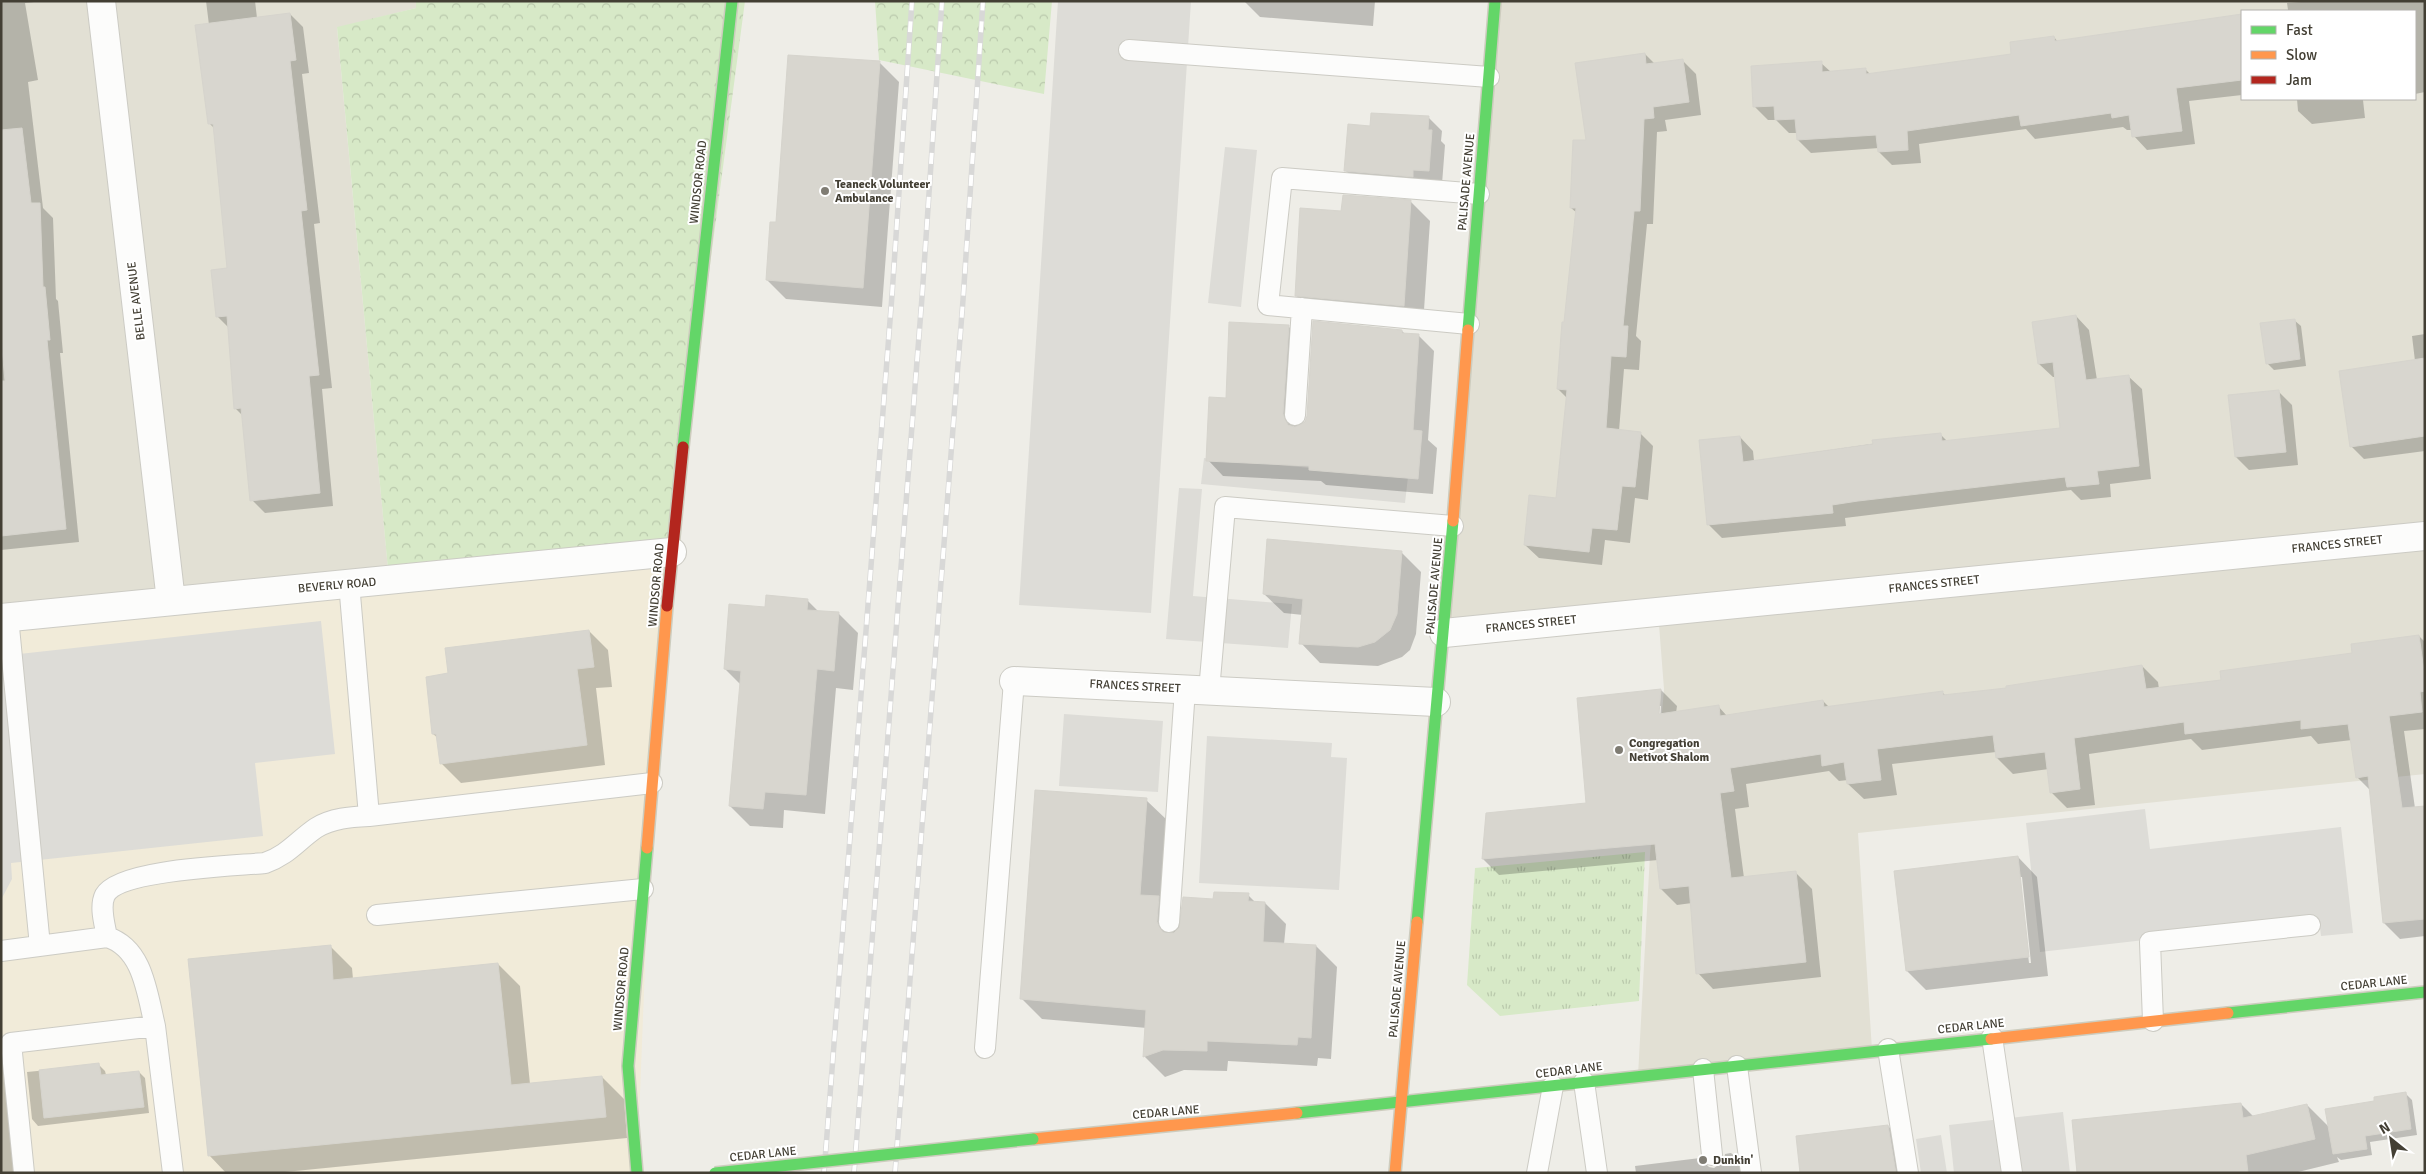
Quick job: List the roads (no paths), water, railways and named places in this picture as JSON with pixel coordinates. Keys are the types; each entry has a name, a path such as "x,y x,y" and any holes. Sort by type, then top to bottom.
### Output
{"street":[{"name":"BELLE AVENUE","path":"101,1 171,601"},
{"name":"WINDSOR ROAD","path":"637,1173 628,1066 672,552 732,1"},
{"name":"PALISADE AVENUE","path":"1395,1173 1436,702 1444,633 1495,1"},
{"name":"FRANCES STREET","path":"1444,633 2425,536"},
{"name":"BEVERLY ROAD","path":"5,618 672,552"},
{"name":"FRANCES STREET","path":"1014,681 1436,702"},
{"name":"CEDAR LANE","path":"715,1173 1033,1139 1401,1103 1888,1048 2425,992"}],"lane":[{"path":"1130,50 1489,78"},
{"path":"1469,324 1268,304 1282,178 1479,194"},
{"path":"1295,415 1302,308"},
{"path":"1169,922 1197,690 1225,507 1453,526"},
{"path":"349,583 369,816"},
{"path":"5,618 40,946"},
{"path":"985,1048 1014,681"},
{"path":"107,937 103,907 105,896 111,888 122,882 156,874 265,863 290,851 305,837 324,824 350,817 652,783"},
{"path":"377,915 643,890"},
{"path":"2153,1020 2150,942 2310,925"},
{"path":"1,951 107,937 120,941 129,949 139,965 155,1026 172,1173"},
{"path":"24,1173 11,1043 155,1026"},
{"path":"1992,1037 2012,1173"},
{"path":"1888,1048 1908,1173"},
{"path":"1737,1066 1751,1173"},
{"path":"1703,1069 1712,1155"},
{"path":"1584,1082 1597,1173"},
{"path":"1537,1173 1553,1086"}],"railway":[{"path":"824,1173 892,295 912,1"},
{"path":"854,1173 922,297 942,1"},
{"path":"895,1173 963,300 983,1"}],"place":[{"name":"Teaneck Volunteer Ambulance","path":"825,191"},
{"name":"Congregation Netivot Shalom","path":"1619,750"},
{"name":"Dunkin'","path":"1703,1160"}]}
